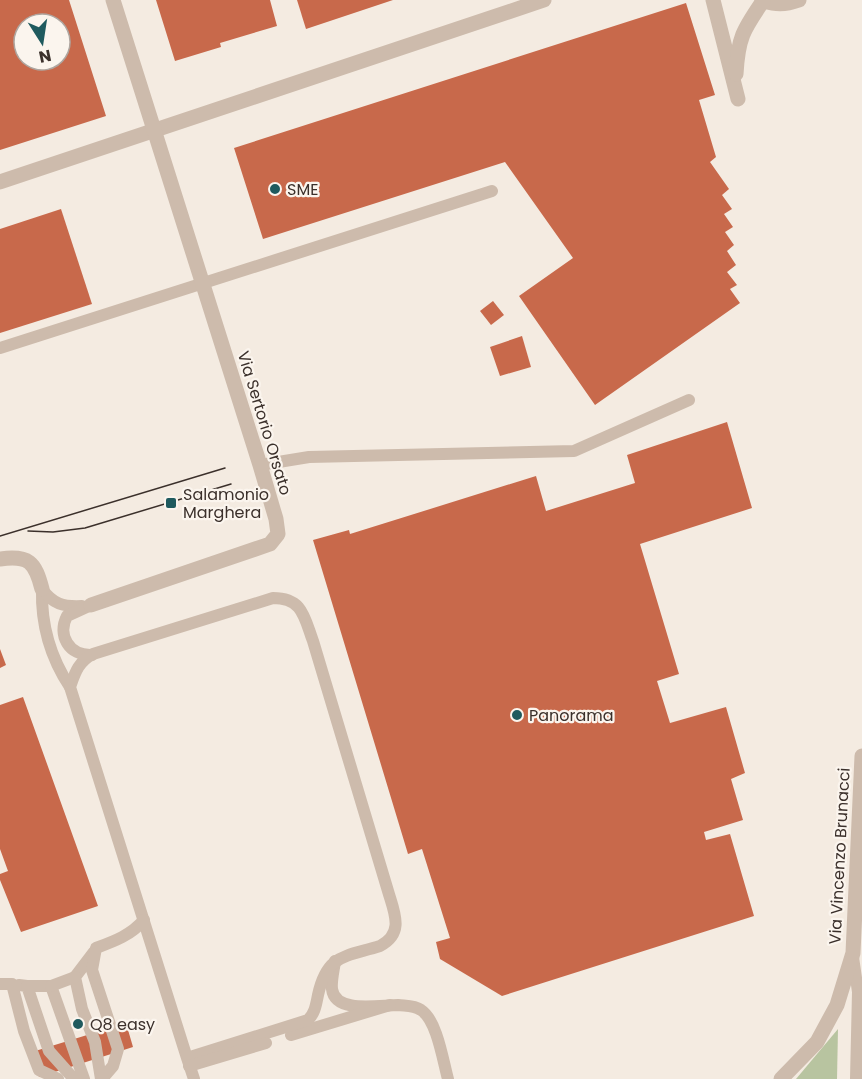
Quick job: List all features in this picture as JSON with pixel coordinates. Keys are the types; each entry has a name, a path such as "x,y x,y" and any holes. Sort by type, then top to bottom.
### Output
{"street":[{"name":"Via Sertorio Orsato","path":"91,605 252,551 274,541 278,534 260,465 113,0"},
{"path":"0,182 544,0"},
{"path":"713,0 736,94 737,47 744,28 763,0 775,4 788,4 799,0"},
{"path":"719,26 722,8 728,0"},
{"path":"0,559 18,558 30,562 36,570 42,589"},
{"name":"Via Vincenzo Brunacci","path":"781,1079 817,1042 837,1005 853,953 862,756"}],"lane":[{"path":"0,348 492,192"},
{"path":"260,465 309,457 574,451 689,400"},
{"path":"42,589 51,599 61,605 91,605"},
{"path":"42,589 41,613 56,665 70,687 194,1079"},
{"path":"70,687 77,668 93,654 273,598 293,601 299,607 313,640 388,891 396,931 386,943 335,961 324,973 314,1015 308,1020 188,1062"},
{"path":"91,605 67,616 64,630 69,646 77,654 93,654"},
{"path":"58,1079 39,1070 6,984 51,986 75,977 96,948 120,939 136,929 144,920"},
{"path":"96,948 92,970 118,1049 112,1066 102,1079"},
{"path":"853,953 858,992 856,1079"},
{"path":"335,961 332,988 334,996 340,1003 350,1006 412,1006 423,1011 430,1021 448,1079"},
{"path":"75,977 82,1009 95,1042 102,1079"},
{"path":"27,986 49,1051 74,1079"},
{"path":"51,986 84,1079"},
{"path":"188,1062 390,1005"}],"green space":[{"path":"838,1029 837,1079 796,1079"}],"building":[{"path":"0,0 69,0 106,116 0,150"},
{"path":"156,0 270,0 277,26 220,43 221,47 175,61"},
{"path":"297,0 393,0 306,29"},
{"path":"686,3 715,95 699,100 716,157 710,162 729,189 722,195 732,209 724,214 733,227 725,232 734,245 727,251 736,265 727,272 737,285 730,289 740,303 595,405 519,296 573,258 505,162 263,239 234,148"},
{"path":"61,209 92,304 0,333 0,229"},
{"path":"493,301 504,315 491,325 480,311"},
{"path":"522,336 531,367 500,376 490,347"},
{"name":"Panorama","path":"727,422 752,508 640,544 679,674 657,681 670,723 726,707 745,773 731,779 743,820 704,832 706,840 730,834 754,916 502,996 440,959 436,942 450,938 422,849 408,854 313,540 349,530 350,534 536,476 546,511 635,483 627,455"},
{"path":"0,649 6,665 0,668"},
{"path":"23,697 98,906 21,932 0,880 0,874 8,871 0,849 0,705"},
{"path":"126,1023 133,1047 39,1077 32,1052"}],"tram line":[{"path":"0,536 225,468"},
{"path":"28,531 53,532 85,528 231,484"}],"place":[{"name":"SME","path":"275,189"},
{"name":"Salamonio Marghera","path":"171,503"},
{"name":"Panorama","path":"517,715"},
{"name":"Q8 easy","path":"78,1024"}]}
